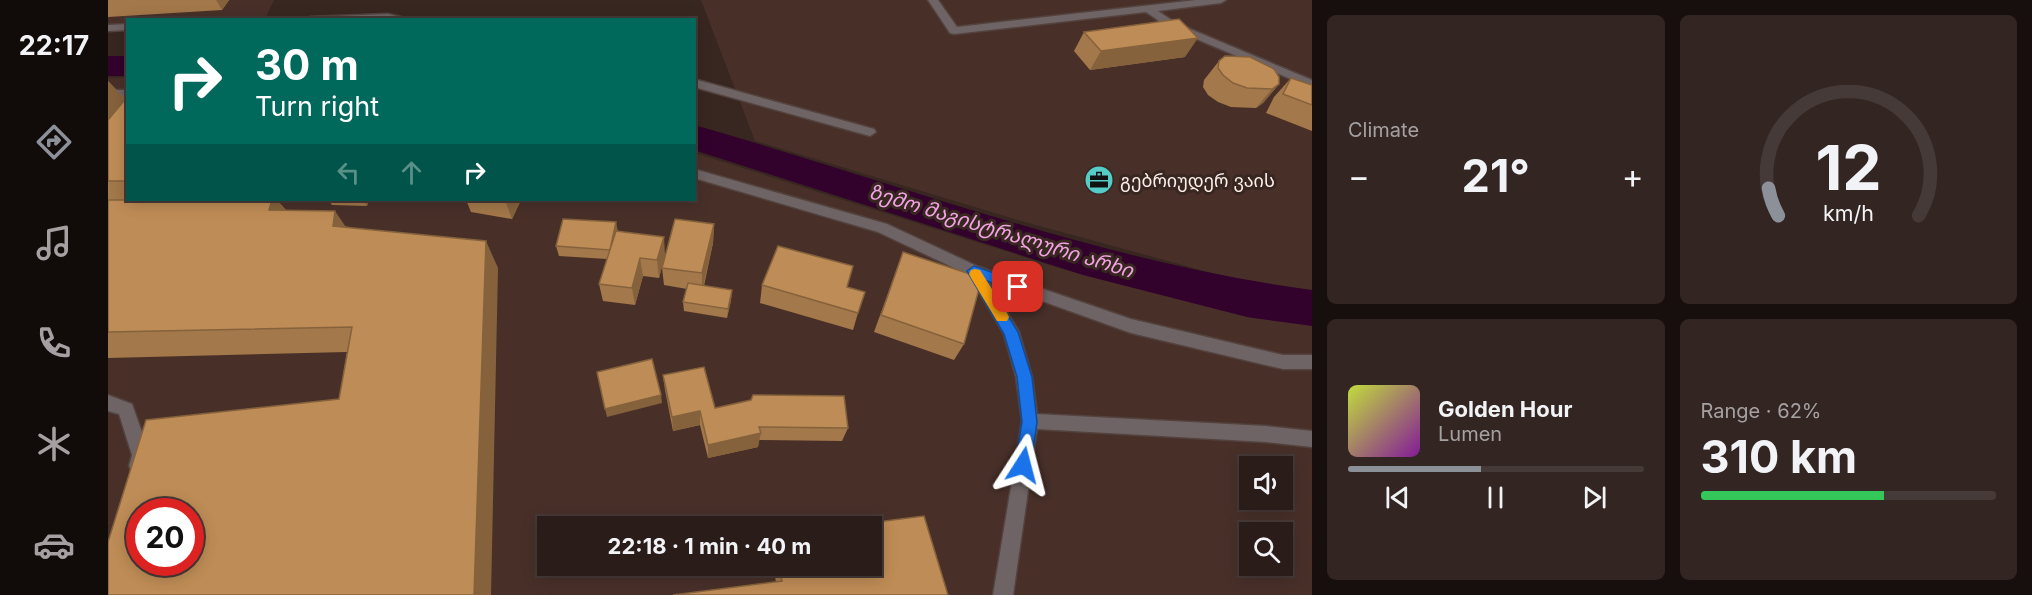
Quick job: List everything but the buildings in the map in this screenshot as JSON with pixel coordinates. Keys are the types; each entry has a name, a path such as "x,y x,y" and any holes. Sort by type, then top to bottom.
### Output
{"lane":[{"path":"933,0 954,31 1221,0"},
{"path":"1148,9 1172,25 1312,84"},
{"path":"362,18 395,18"},
{"path":"108,28 126,27"},
{"path":"696,84 870,132"},
{"path":"108,94 126,94"},
{"path":"696,174 882,228 974,271 1131,326 1283,362 1312,362"},
{"path":"974,271 1011,332 1024,377 1030,422 1003,595"},
{"path":"108,403 126,409 141,455 135,478"},
{"path":"1030,422 1312,439"}],"shaded area":[{"path":"108,0 274,0 266,17 126,18 126,23 108,24"},
{"name":"გებრიუდერ ვაის","path":"701,0 1312,0 1312,290 1241,281 1018,220 755,141"},
{"path":"126,77 126,201 696,201 696,153 1062,269 1253,318 1312,325 1312,595 108,595 108,78"}],"waterway":[{"name":"ზემო მაგისტრალური არხი","path":"108,66 126,66"},
{"name":"ზემო მაგისტრალური არხი","path":"696,138 1083,259 1247,299 1312,308"}],"slow traffic":[{"path":"975,274 1002,317"}],"place":[{"name":"გებრიუდერ ვაის","path":"1099,180"}],"route":[{"path":"1018,287 974,271 1011,332 1024,377 1030,422 1023,465"}]}
